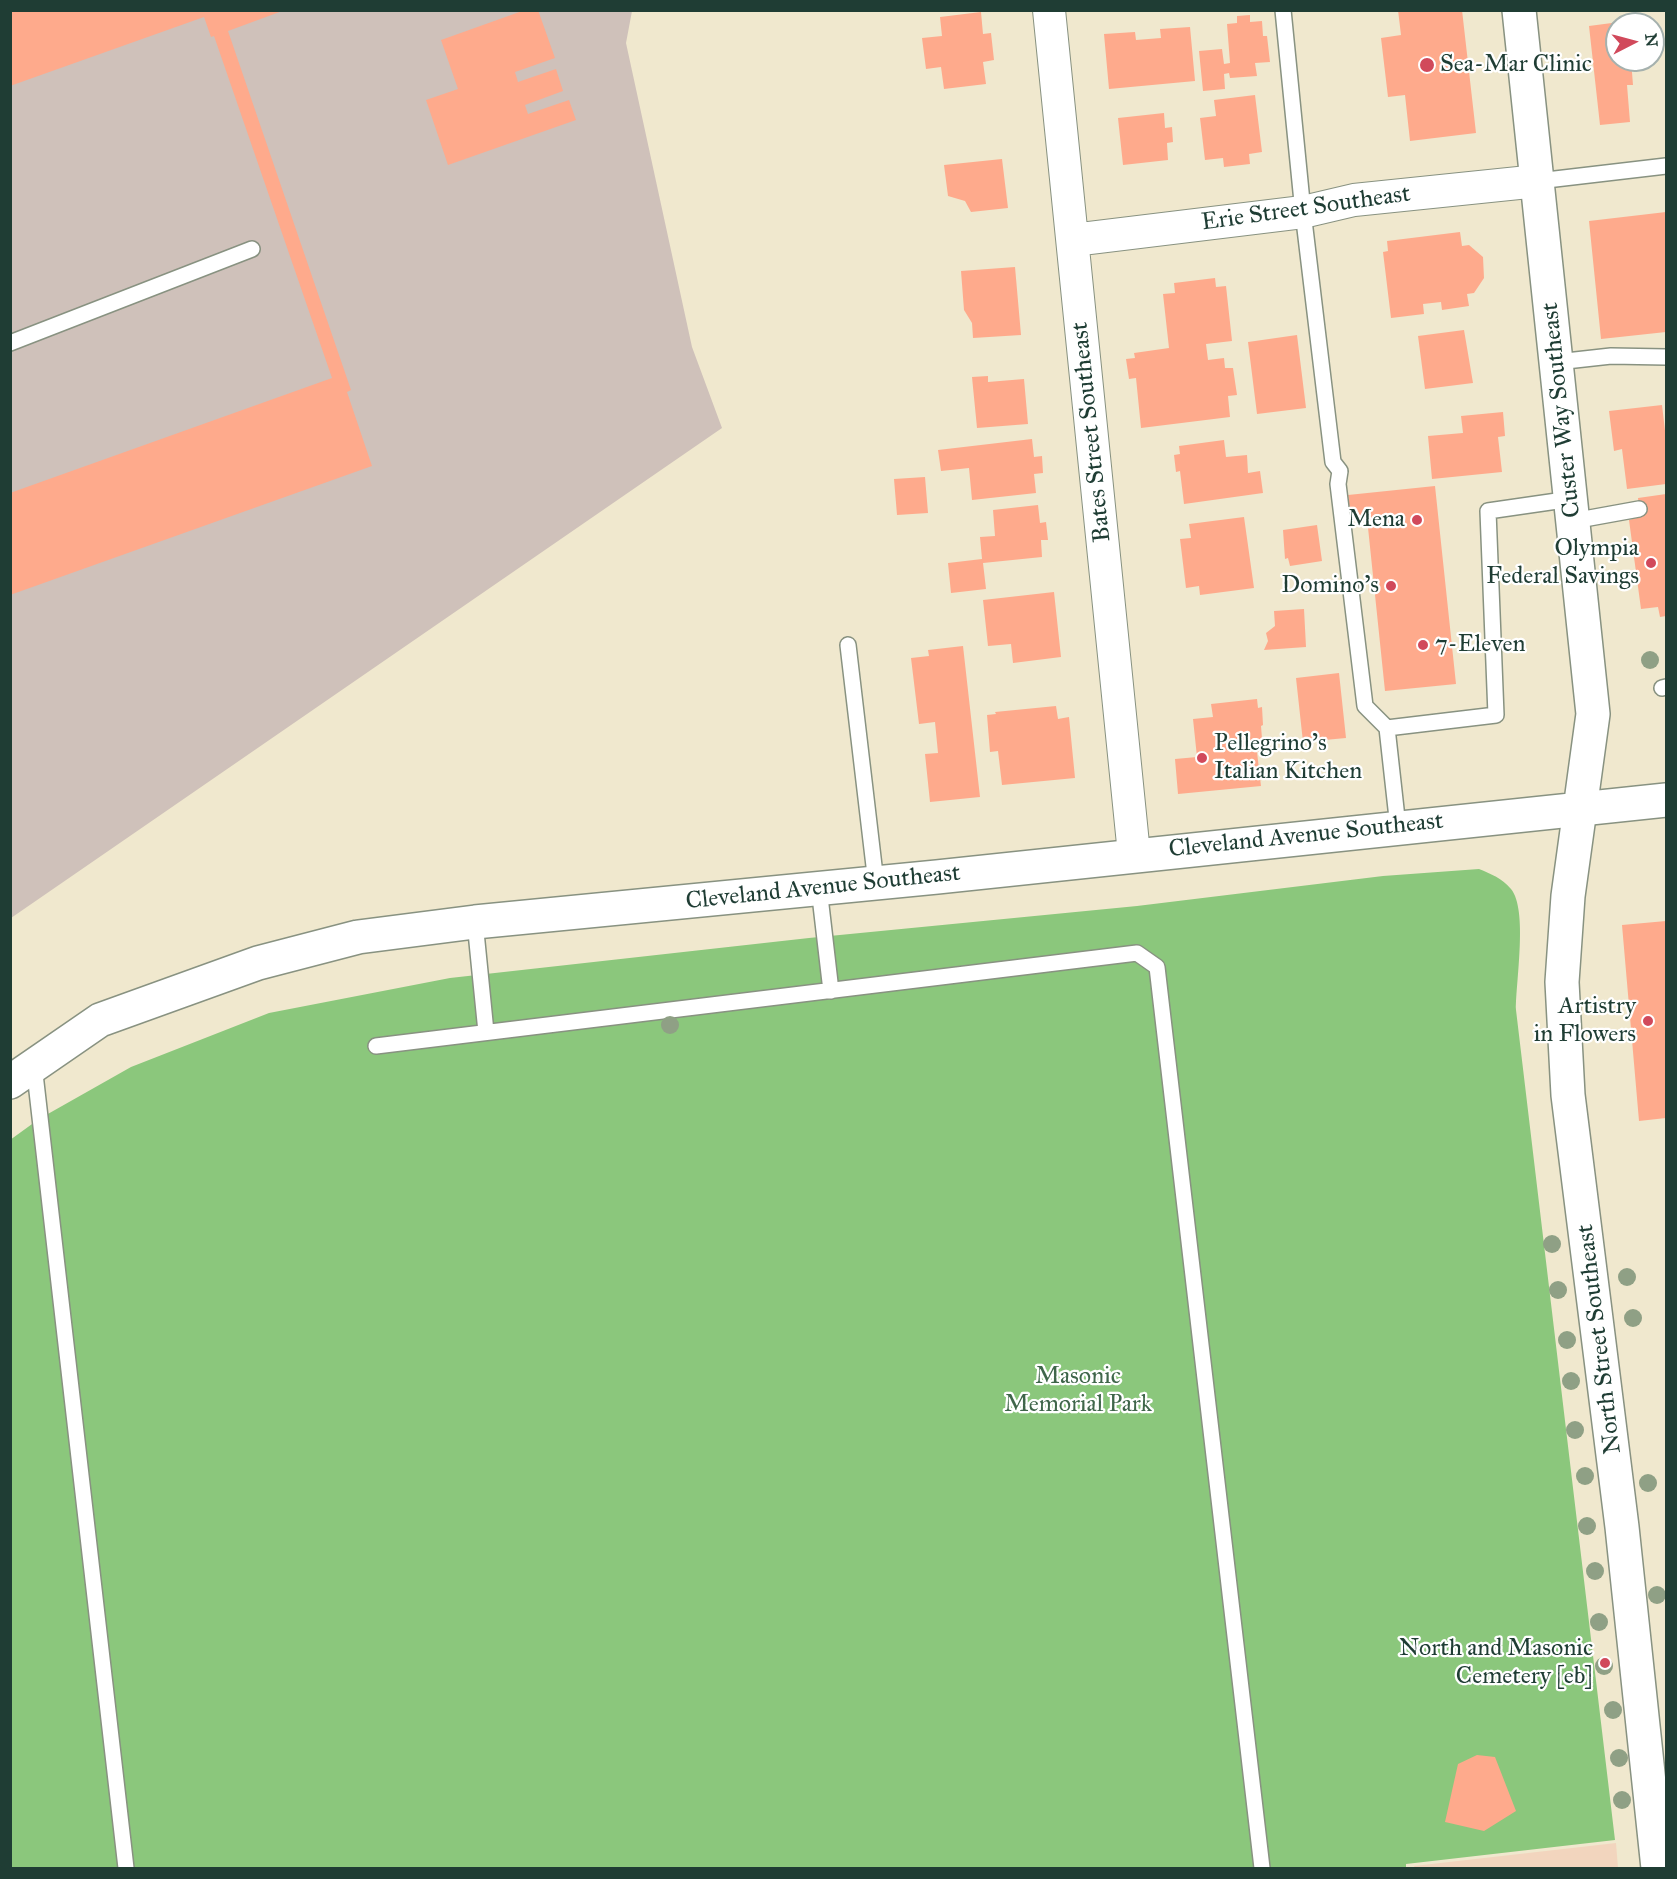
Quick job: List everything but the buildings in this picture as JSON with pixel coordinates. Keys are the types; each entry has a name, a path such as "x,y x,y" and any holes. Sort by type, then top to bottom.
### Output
{"main road":[{"name":"Custer Way Southeast","path":"1519,10 1593,714 1580,809"},
{"name":"Cleveland Avenue Southeast","path":"22,1074 100,1020 258,963 358,937 475,922 876,883 1134,854 1666,800"},
{"name":"North Street Southeast","path":"1580,809 1568,896 1562,982 1568,1095 1621,1515 1658,1766 1658,1869"}],"street":[{"name":"Bates Street Southeast","path":"1049,10 1134,854"},
{"name":"Erie Street Southeast","path":"1073,240 1303,212 1354,200 1538,181"}],"lane":[{"path":"1283,10 1303,212 1334,462 1340,471 1338,484 1365,706 1387,728 1398,827"},
{"path":"1538,181 1666,166"},
{"path":"10,343 252,249"},
{"path":"1557,362 1611,356 1666,357"},
{"path":"1387,728 1496,714 1488,511 1639,508"},
{"path":"848,645 876,883"},
{"path":"819,888 831,991"},
{"path":"475,922 486,1032"},
{"path":"376,1046 1137,953 1157,968 1262,1869"},
{"path":"22,1074 126,1869"}],"shaded area":[{"path":"11,11 632,11 626,43 692,347 722,428 11,918"},
{"path":"1616,1843 1618,1868 1415,1868 1414,1866"}],"green space":[{"name":"Masonic Memorial Park","path":"1479,869 1508,885 1516,899 1519,913 1520,946 1516,1010 1615,1840 1406,1864 1406,1868 11,1868 10,1140 39,1119 131,1067 269,1013 450,978 809,938 1137,906 1383,876"}],"place":[{"name":"Sea-Mar Clinic","path":"1427,65"},
{"name":"Mena","path":"1417,520"},
{"name":"Olympia Federal Savings","path":"1651,563"},
{"name":"Domino's","path":"1391,586"},
{"name":"7-Eleven","path":"1423,645"},
{"name":"Pellegrino's Italian Kitchen","path":"1202,758"},
{"name":"Artistry in Flowers","path":"1648,1021"},
{"name":"North and Masonic Cemetery [eb]","path":"1605,1663"}]}
